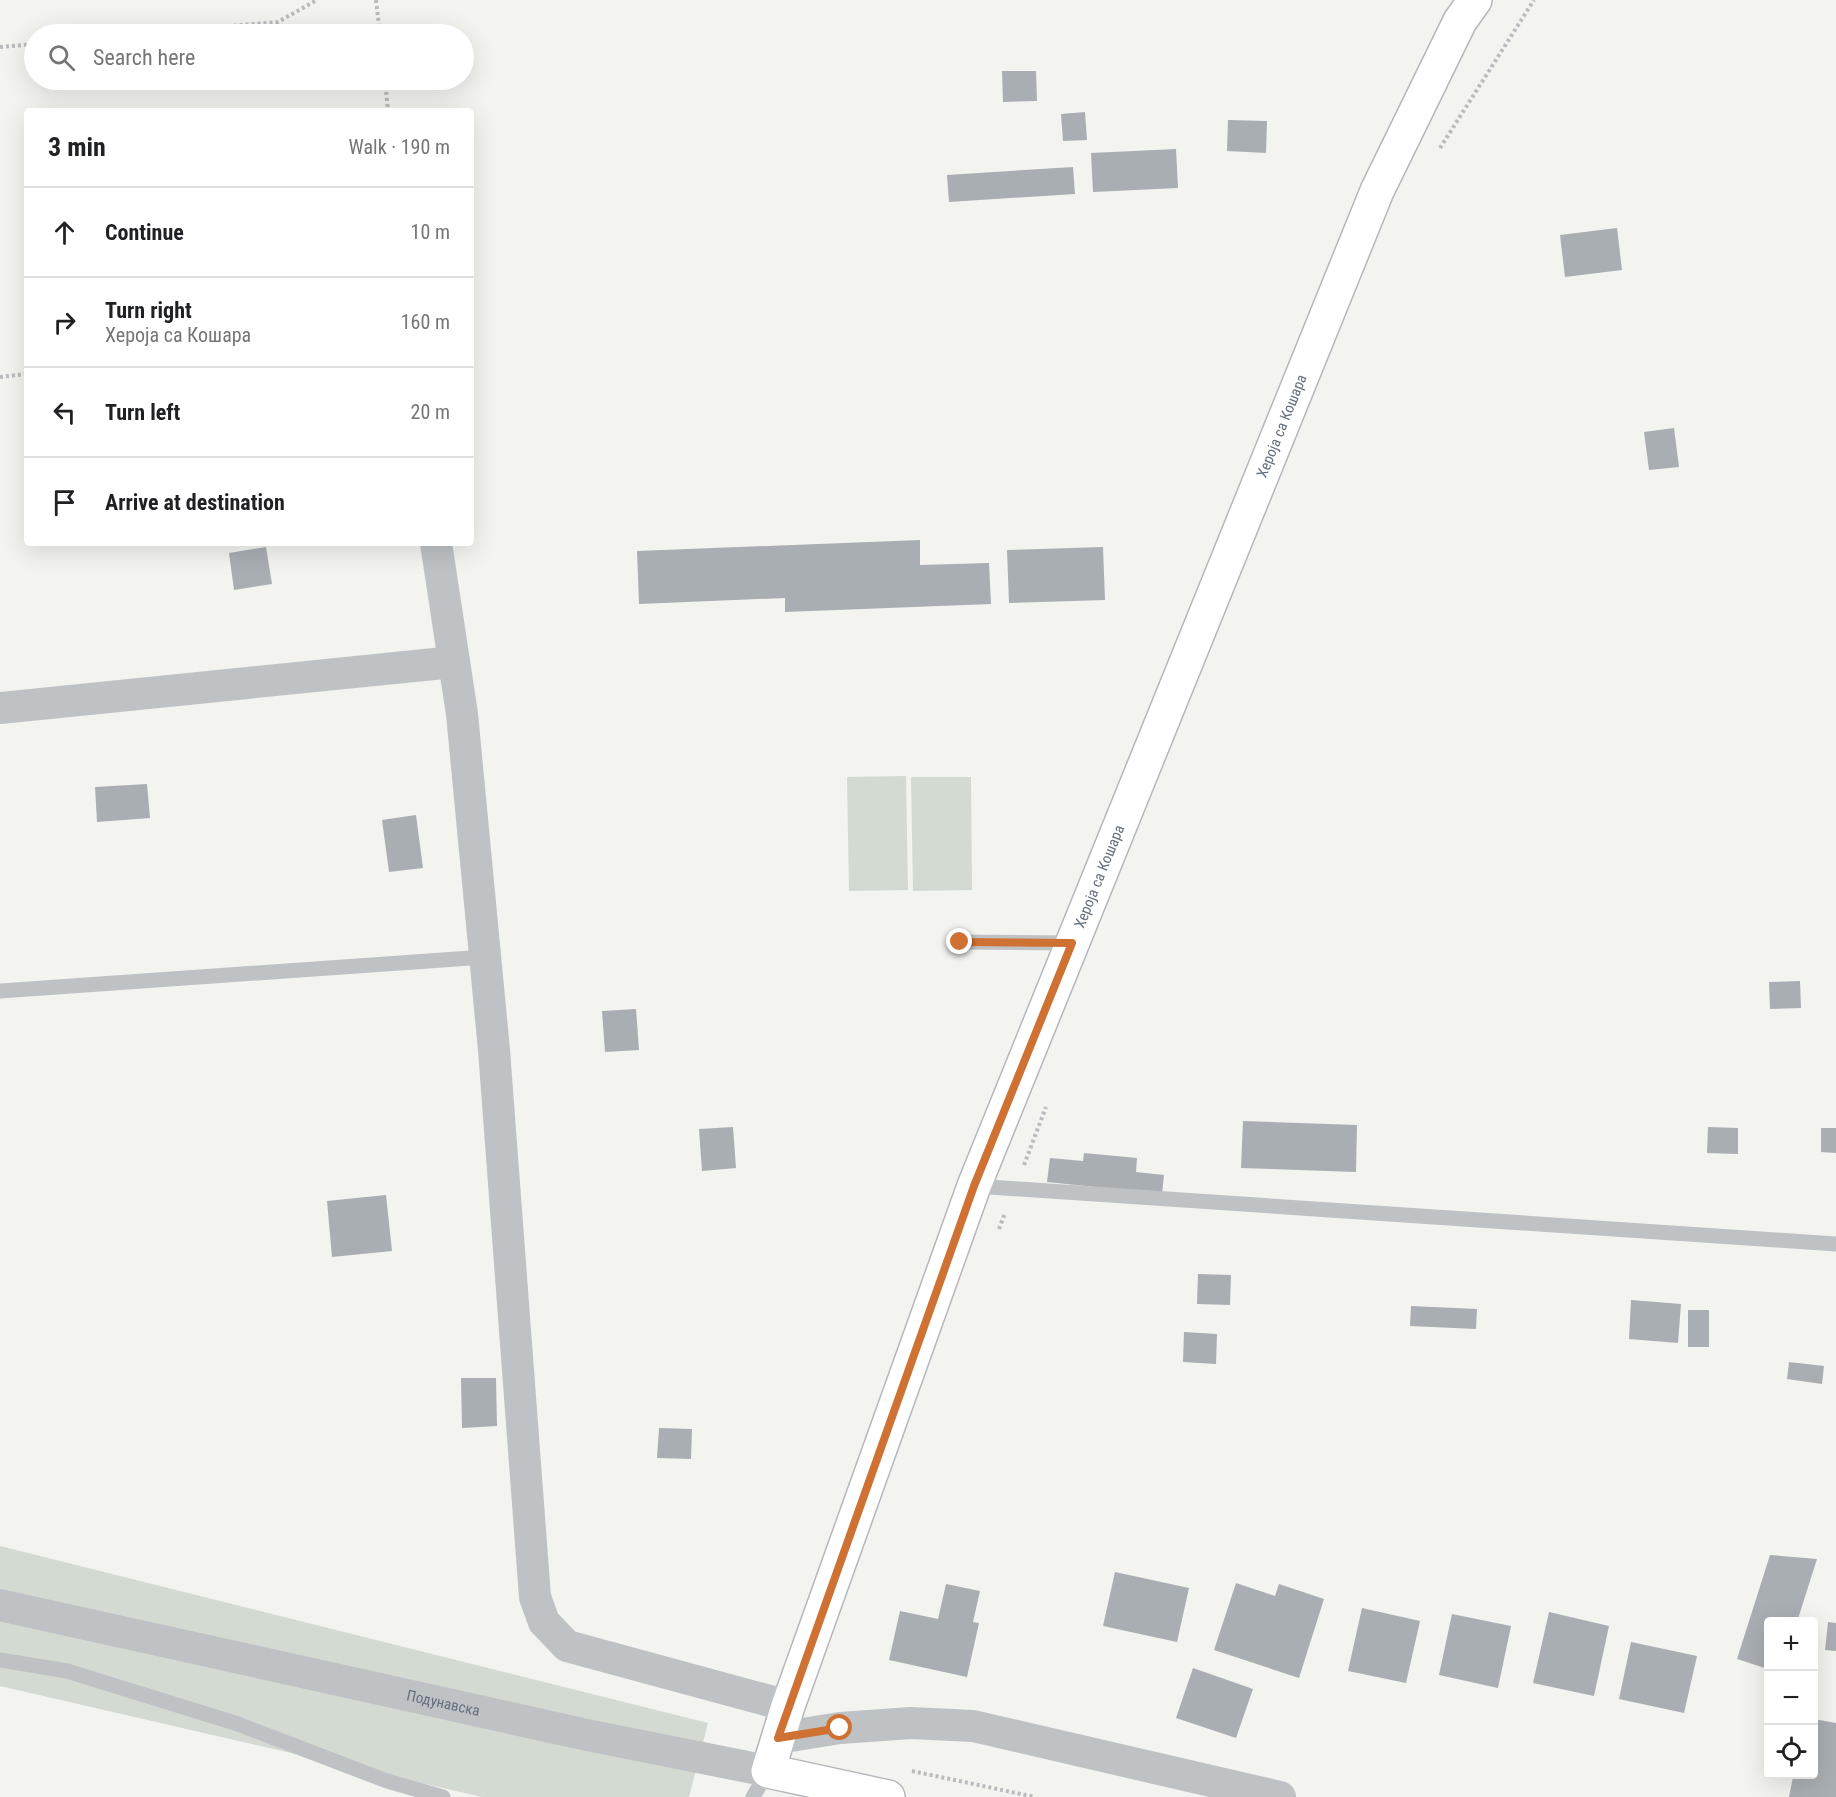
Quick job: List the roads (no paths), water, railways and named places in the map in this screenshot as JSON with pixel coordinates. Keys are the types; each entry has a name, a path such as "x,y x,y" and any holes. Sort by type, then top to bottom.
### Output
{"street":[{"name":"Хероја са Кошара","path":"761,1784 974,1186 1377,191 1460,21 1476,0"},
{"path":"436,546 462,714 485,957 535,1597 543,1622 567,1646 788,1706"},
{"path":"0,708 454,662"},
{"name":"Подунавска","path":"0,1605 587,1735 761,1784 888,1797"},
{"path":"778,1738 840,1728 911,1723 973,1726 1280,1797"}],"lane":[{"path":"960,942 1072,943"},
{"path":"0,991 485,957"},
{"path":"974,1186 1836,1244"},
{"path":"0,1660 67,1671 235,1724 387,1780 442,1797"}]}
